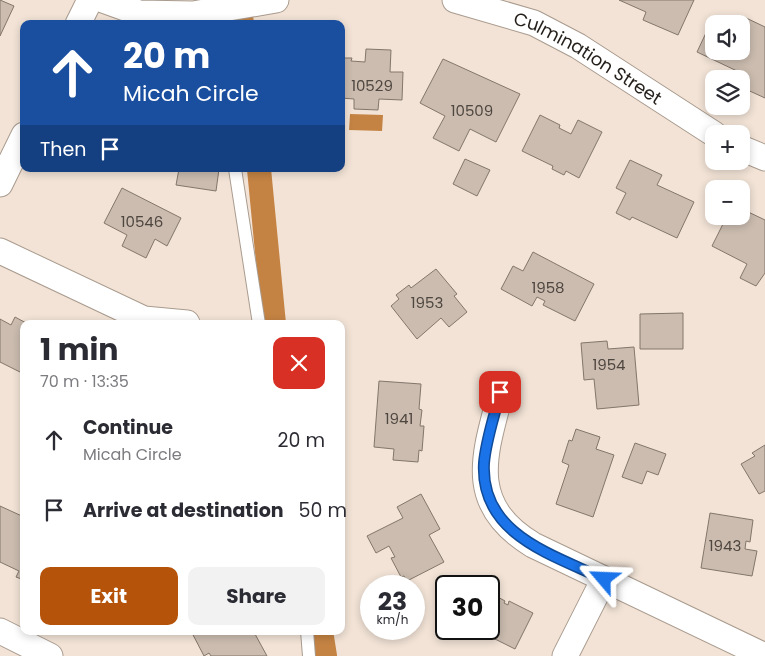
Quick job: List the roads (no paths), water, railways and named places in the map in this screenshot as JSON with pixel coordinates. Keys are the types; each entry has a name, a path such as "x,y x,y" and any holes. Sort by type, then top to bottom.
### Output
{"street":[{"path":"80,20 90,0"},
{"path":"103,0 139,13 193,14 267,2"},
{"name":"Culmination Street","path":"459,0 534,23 564,38 705,128"},
{"path":"0,184 20,143"},
{"path":"750,152 765,158"},
{"path":"0,251 144,319 153,320"},
{"path":"500,392 486,455 485,485 492,504 502,521 517,535 533,545 764,656"},
{"path":"566,656 604,579"},
{"path":"0,631 50,656"}],"lane":[{"path":"235,172 258,320"},
{"path":"307,635 309,656"}],"waterway":[{"path":"239,0 242,20"},
{"path":"259,172 274,320"},
{"path":"322,635 325,656"}]}
